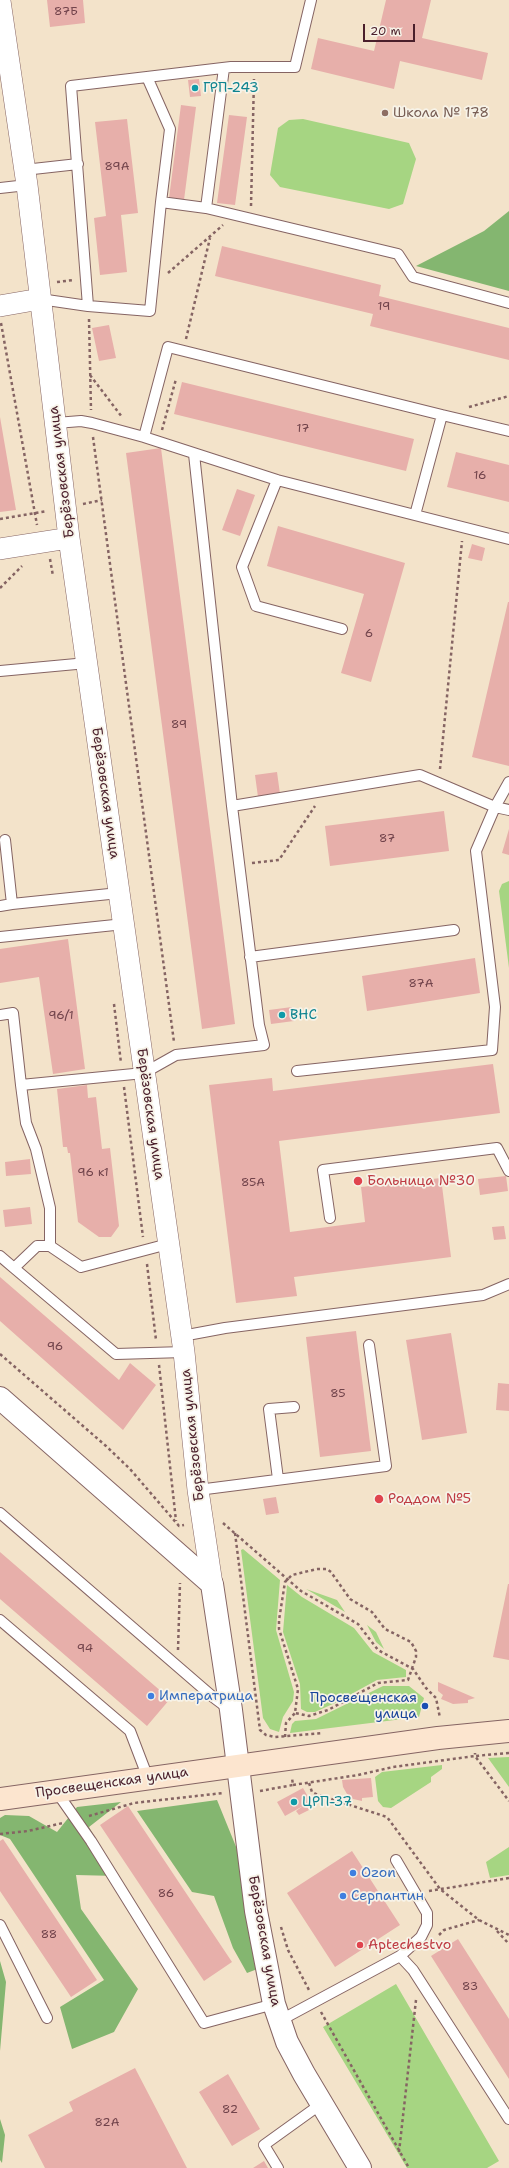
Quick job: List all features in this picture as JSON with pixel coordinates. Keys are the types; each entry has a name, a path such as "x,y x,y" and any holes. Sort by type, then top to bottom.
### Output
{"main road":[{"name":"Просвещенская улица","path":"0,1799 473,1734 509,1732"}],"street":[{"name":"Берёзовская улица","path":"0,1 25,178 69,538 183,1344 198,1490 210,1522 212,1584 231,1710 256,1911 277,2012 287,2042 321,2104 360,2168"},
{"path":"0,306 40,299"},
{"path":"0,549 40,544 69,538"},
{"path":"0,1398 212,1584"}],"lane":[{"path":"88,306 71,86 224,68 295,67 311,0"},
{"path":"206,208 224,68"},
{"path":"40,299 88,306 150,311 170,129 147,77"},
{"path":"0,188 25,178 78,164"},
{"path":"161,202 206,208 398,254 412,278 509,303"},
{"path":"140,436 168,346 509,431"},
{"path":"415,515 442,415"},
{"path":"56,423 81,421 92,423 140,436 277,480 509,539"},
{"path":"21,1086 144,1073 176,1056 264,1045 259,1025 232,806 194,454"},
{"path":"277,480 242,567 256,606 342,629"},
{"path":"0,671 87,663"},
{"path":"232,806 420,775 495,807 509,810"},
{"path":"297,1072 492,1050 495,1006 476,852 495,807 509,782"},
{"path":"5,840 12,904"},
{"path":"0,906 119,893"},
{"path":"0,938 124,924"},
{"path":"250,957 454,930"},
{"path":"0,1014 14,1014 26,1123 36,1149 50,1208 50,1246"},
{"path":"330,1218 323,1170 497,1148 509,1171"},
{"path":"14,1268 37,1246 50,1246 81,1267 168,1244"},
{"path":"0,1256 116,1354 158,1353 225,1328 483,1295 509,1284"},
{"path":"198,1490 386,1466 369,1345"},
{"path":"278,1479 269,1409 294,1407"},
{"path":"0,1513 178,1665 213,1697 231,1710"},
{"path":"0,1620 130,1732 148,1778"},
{"path":"56,1791 90,1841 204,2023 277,2012 400,1956 421,1937 427,1925 427,1913 396,1860"},
{"path":"0,1925 48,2018"},
{"path":"400,1956 414,1970 509,2119"},
{"path":"278,2168 264,2145 321,2104"}],"path":[{"path":"250,219 255,67"},
{"path":"154,285 234,215"},
{"path":"88,306 92,423 176,1056"},
{"path":"0,315 40,544 50,559 54,581"},
{"path":"90,374 140,436"},
{"path":"442,415 509,396"},
{"path":"439,783 463,527"},
{"path":"0,588 40,544"},
{"path":"239,865 279,860 325,791"},
{"path":"113,998 158,1353 176,1521"},
{"path":"0,1354 106,1446 130,1469 179,1526 210,1522 227,1526 301,1591 358,1624 378,1650 413,1669 426,1688 436,1698 440,1718"},
{"path":"235,1533 260,1730"},
{"path":"293,1785 285,1730 290,1717 295,1712 298,1689 279,1629 283,1588 287,1579 292,1575 317,1569 327,1570 350,1599 372,1612 386,1629 414,1646 416,1651 413,1669 408,1680 378,1683 317,1715 301,1715 295,1712"},
{"path":"178,1665 180,1578"},
{"path":"0,1834 28,1831 75,1820 134,1803 212,1794 241,1793 358,1775 393,1767 509,1753"},
{"path":"475,1756 509,1801"},
{"path":"419,1898 430,1891 509,1878"},
{"path":"435,1938 444,1930 479,1920"},
{"path":"496,1930 509,1944"},
{"path":"399,2153 417,1992 414,1970"}],"green space":[{"path":"303,119 409,143 416,159 403,204 389,209 280,187 270,175 278,128 289,120"},
{"path":"509,211 509,291 416,266 484,231"},
{"path":"509,881 509,968 499,891 502,884"},
{"path":"243,1549 280,1580 276,1630 294,1692 293,1701 283,1717 279,1732 270,1729 263,1718 241,1550"},
{"path":"287,1585 302,1597 354,1628 373,1652 406,1670 406,1677 377,1680 315,1712 307,1712 301,1709 300,1684 283,1632"},
{"path":"306,1589 337,1600 345,1612"},
{"path":"367,1625 376,1632 384,1649 376,1642"},
{"path":"383,1686 409,1686 424,1698 419,1717 290,1733 292,1724 295,1721 316,1719"},
{"path":"509,1757 509,1787 488,1758"},
{"path":"442,1765 442,1769 431,1777 431,1782 391,1808 383,1807 378,1801 375,1777 382,1772"},
{"path":"217,1800 241,1859 260,1968 247,1973 233,1948 214,1896 192,1892 137,1811"},
{"path":"121,1802 89,1827 117,1876 76,1875 81,1909 138,1989 114,2032 72,2049 60,2007 104,1980 10,1839 0,1835 0,1818 5,1815 29,1816 57,1832 77,1807"},
{"path":"509,1847 509,1875 490,1878 486,1862"},
{"path":"0,1961 6,1982 0,2051"},
{"path":"396,1984 499,2161 487,2168 407,2168 323,2027"},
{"path":"0,2119 5,2135 2,2163 0,2160"}],"building":[{"path":"47,0 83,0 85,23 50,27"},
{"path":"386,0 431,0 422,38 488,53 482,80 400,61 394,89 311,69 318,38 374,51"},
{"name":"ГРП-243","path":"199,79 201,96 190,97 188,80"},
{"path":"181,105 196,107 184,200 169,198"},
{"path":"229,115 247,117 235,205 217,203"},
{"path":"127,119 138,213 121,215 127,272 100,275 94,218 106,216 95,122"},
{"path":"222,246 381,285 379,296 509,328 509,360 370,326 373,314 215,276"},
{"path":"109,325 116,358 99,361 92,328"},
{"path":"182,382 414,439 406,471 174,414"},
{"path":"0,417 16,510 0,512"},
{"path":"161,448 235,1024 202,1029 126,453"},
{"path":"456,452 509,465 509,502 447,487"},
{"path":"237,489 255,495 240,536 222,530"},
{"path":"278,526 405,563 371,682 341,673 364,594 267,566"},
{"path":"472,544 485,548 482,561 468,558"},
{"path":"509,602 509,766 472,757"},
{"path":"277,772 280,794 258,797 255,775"},
{"path":"444,811 449,851 330,866 325,826"},
{"path":"509,829 509,855 502,853"},
{"path":"68,939 85,1069 53,1074 39,977 0,983 0,949"},
{"path":"475,958 480,993 367,1011 362,976"},
{"name":"ВНС","path":"292,1007 294,1021 271,1024 269,1010"},
{"path":"493,1064 500,1113 279,1141 290,1232 365,1222 361,1187 441,1178 451,1257 294,1277 297,1296 236,1303 209,1085 272,1078 273,1091"},
{"path":"87,1085 88,1098 96,1097 102,1149 110,1148 119,1226 111,1237 99,1237 78,1222 70,1153 68,1153 67,1147 63,1147 57,1089"},
{"path":"30,1159 31,1174 6,1176 5,1162"},
{"path":"506,1176 508,1191 480,1195 478,1179"},
{"path":"30,1207 32,1224 5,1227 3,1210"},
{"path":"504,1226 506,1239 494,1240 492,1227"},
{"path":"0,1277 119,1380 130,1363 156,1385 123,1430 0,1321"},
{"path":"356,1331 371,1451 320,1457 306,1337"},
{"path":"451,1333 467,1433 422,1440 406,1340"},
{"path":"498,1383 509,1384 509,1411 496,1410"},
{"path":"276,1497 279,1513 266,1515 263,1499"},
{"path":"0,1552 170,1699 147,1726 0,1599"},
{"path":"509,1584 509,1660 493,1657"},
{"path":"438,1682 475,1698 468,1700 468,1703 453,1704 441,1699 443,1695 438,1691"},
{"path":"371,1778 373,1797 362,1798 362,1801 353,1799 347,1794 343,1787 342,1780"},
{"name":"ЦРП-37","path":"303,1788 311,1802 306,1805 309,1810 299,1815 296,1811 303,1806 285,1816 277,1802"},
{"path":"128,1806 232,1962 204,1981 100,1825"},
{"path":"3,1839 97,1980 71,1997 0,1891 0,1841"},
{"path":"352,1851 400,1925 335,1967 287,1893"},
{"path":"458,1939 509,2019 509,2079 431,1956"},
{"path":"135,2068 187,2168 45,2168 28,2135 73,2111 69,2102"},
{"path":"228,2074 260,2129 232,2146 199,2092"},
{"path":"264,2161 268,2168 253,2168"}],"place":[{"name":"ГРП-243","path":"195,88"},
{"name":"Школа № 178","path":"385,113"},
{"name":"ВНС","path":"282,1015"},
{"name":"Больница №30","path":"358,1181"},
{"name":"Роддом №5","path":"379,1499"},
{"name":"Императрица","path":"151,1696"},
{"name":"Просвещенская улица","path":"425,1706"},
{"name":"ЦРП-37","path":"294,1802"},
{"name":"Ozon","path":"353,1873"},
{"name":"Серпантин","path":"343,1896"},
{"name":"Aptechestvo","path":"360,1945"}]}
